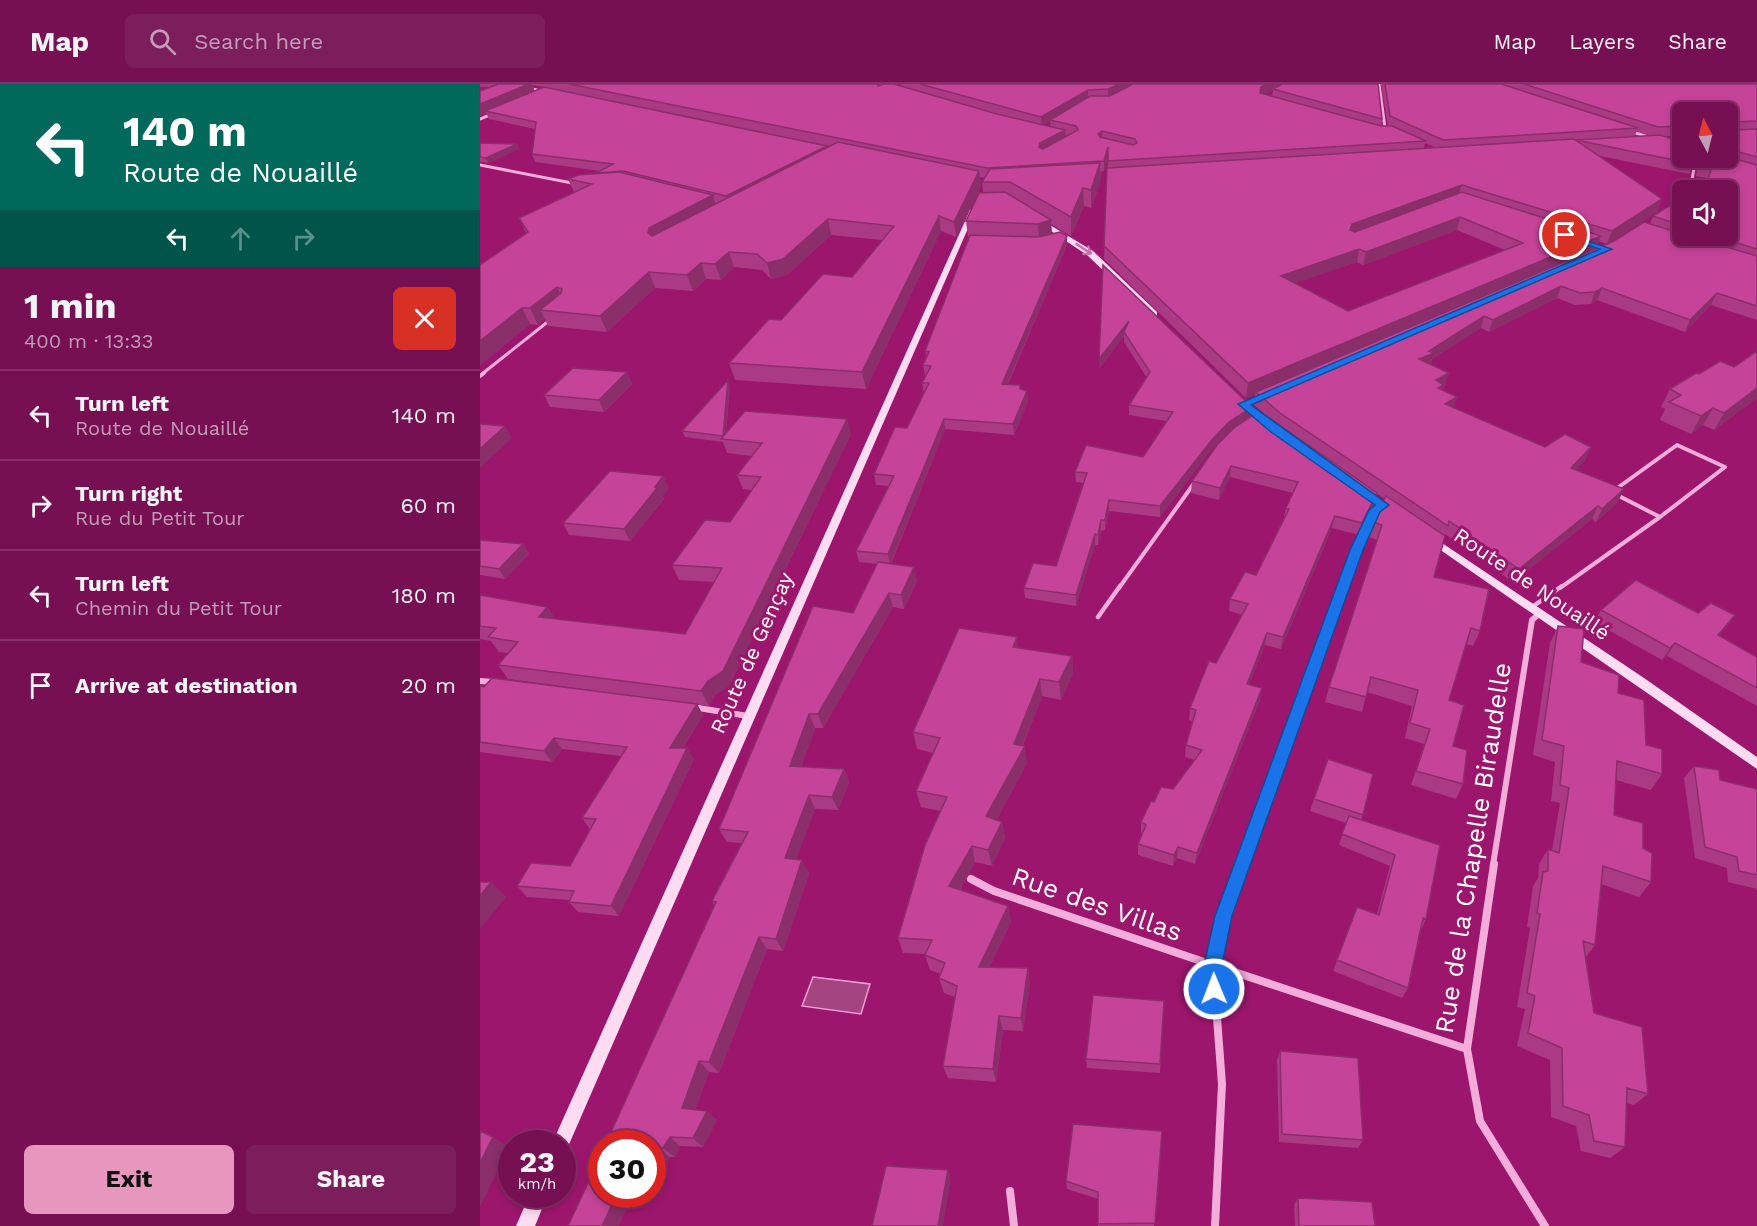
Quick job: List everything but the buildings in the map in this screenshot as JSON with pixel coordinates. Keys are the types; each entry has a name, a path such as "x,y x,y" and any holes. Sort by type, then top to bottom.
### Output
{"main road":[{"path":"510,85 557,94"},
{"path":"1636,142 1658,140"},
{"name":"Route de Gençay","path":"567,1130 748,716 964,240 977,202"},
{"path":"1029,216 1107,267 1165,325"},
{"name":"Route de Nouaillé","path":"1419,530 1757,764"},
{"path":"525,1226 532,1208"}],"street":[{"path":"1372,85 1379,85 1385,128 1396,138"},
{"path":"536,95 545,92"},
{"path":"480,119 498,111"},
{"path":"1621,128 1658,140"},
{"path":"1380,132 1389,132"},
{"path":"480,165 588,186"},
{"path":"1658,218 1672,207"},
{"path":"1215,1226 1222,1084 1213,965 1224,916 1356,550 1375,510 1383,505"},
{"name":"Rue de la Chapelle Biraudelle","path":"1213,965 1467,1049 1511,743 1535,611"},
{"path":"480,681 503,683"},
{"path":"678,705 748,716"},
{"name":"Rue des Villas","path":"970,879 994,891 1213,965"},
{"path":"1467,1049 1480,1121 1545,1226"},
{"path":"1010,1191 1014,1226"}],"lane":[{"path":"480,376 558,314"},
{"path":"1535,611 1688,496 1725,467 1677,445 1612,492 1660,517"},
{"path":"1098,617 1197,478"}],"shaded area":[{"path":"813,977 870,984 861,1014 802,1006"}],"route":[{"path":"1214,989 1213,965 1224,916 1334,618 1356,550 1375,510 1383,505 1274,429 1244,404 1608,249 1565,235"}]}
